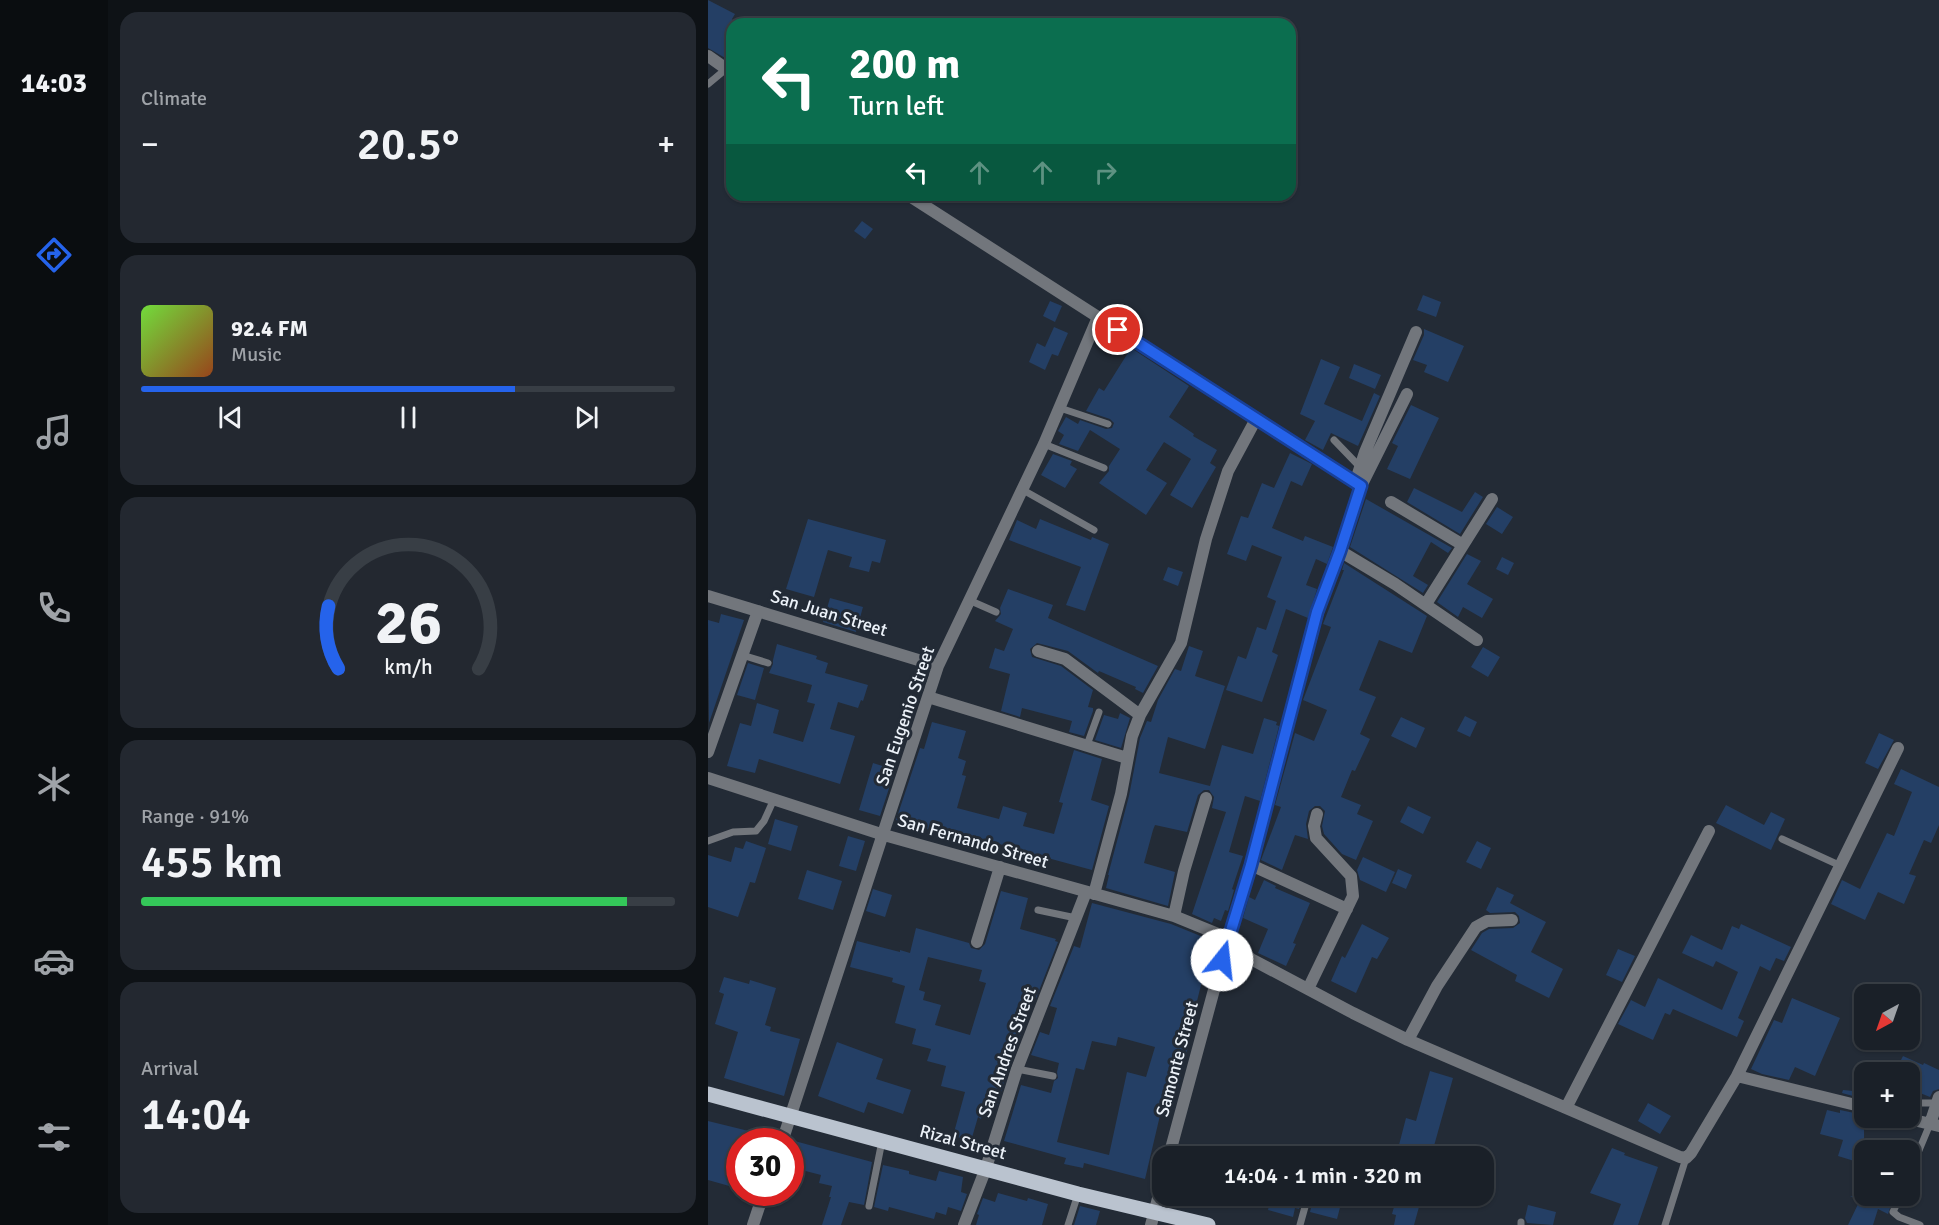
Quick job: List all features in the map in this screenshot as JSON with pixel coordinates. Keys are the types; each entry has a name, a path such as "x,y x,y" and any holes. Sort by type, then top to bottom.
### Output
{"main road":[{"name":"Rizal Street","path":"708,1094 987,1168 1153,1218 1208,1225"}],"street":[{"path":"708,57 726,69"},
{"path":"917,201 1358,485"},
{"name":"San Eugenio Street","path":"786,1128 938,666 1023,490 1098,317"},
{"path":"1358,485 1360,467 1416,332"},
{"path":"1358,485 1407,394"},
{"name":"San Andres Street","path":"964,1225 987,1168 1017,1068 1076,918 1090,893 1121,794 1127,758 1140,715 1181,643 1206,539 1228,471 1256,419"},
{"name":"Samonte Street","path":"1172,1146 1228,938 1251,865 1317,612 1340,551 1358,485"},
{"path":"1426,604 1492,499"},
{"path":"1391,502 1463,545"},
{"path":"1340,551 1426,604 1477,640"},
{"name":"San Juan Street","path":"708,596 938,666"},
{"path":"708,752 758,611"},
{"path":"1038,651 1065,659 1140,715"},
{"path":"928,697 1127,758"},
{"path":"1228,938 1251,959 1408,1040 1686,1158 1737,1076 1898,748"},
{"name":"San Fernando Street","path":"708,778 884,835 1174,916 1228,938"},
{"path":"1174,916 1184,871 1206,798"},
{"path":"1308,989 1353,896 1351,876 1316,837 1314,826 1317,814"},
{"path":"1566,1108 1709,831"},
{"path":"1251,865 1347,909"},
{"path":"977,942 1000,867"},
{"path":"1408,1040 1437,986 1476,927 1487,921 1512,920"},
{"path":"1737,1076 1854,1105"},
{"path":"1920,1122 1935,1125 1938,1100"},
{"path":"753,1225 759,1206"}],"lane":[{"path":"708,84 726,73"},
{"path":"1060,408 1108,424"},
{"path":"1334,440 1360,467"},
{"path":"1044,444 1104,468"},
{"path":"1023,490 1094,530"},
{"path":"970,601 996,612"},
{"path":"742,655 768,663"},
{"path":"1087,745 1099,712"},
{"path":"708,841 733,832 756,831 764,821 774,799"},
{"path":"1782,839 1841,866"},
{"path":"1038,910 1076,918"},
{"path":"1017,1068 1053,1076"},
{"path":"1920,1102 1938,1100"},
{"path":"1920,1153 1935,1125"},
{"path":"869,1206 882,1141"},
{"path":"1665,1225 1686,1158"},
{"path":"1068,1225 1078,1194"},
{"path":"1300,1225 1305,1206"},
{"path":"1896,1206 1893,1212 1920,1225"}],"building":[{"path":"708,0 735,14 733,18 726,18 726,58 708,48"},
{"path":"862,221 873,229 865,239 854,231"},
{"path":"1423,295 1441,302 1436,317 1417,310"},
{"path":"1050,301 1062,306 1055,322 1043,316"},
{"path":"1054,327 1068,333 1058,356 1052,354 1045,370 1029,362 1037,343 1045,347"},
{"path":"1424,329 1464,346 1448,382 1424,372 1427,365 1413,360 1424,335"},
{"path":"1131,348 1189,386 1169,417 1194,434 1193,436 1217,450 1210,463 1216,467 1192,508 1170,495 1191,459 1164,442 1146,470 1167,483 1146,515 1099,483 1109,471 1109,466 1120,449 1090,430 1078,451 1059,444 1064,435 1058,431 1066,417 1078,424 1080,420 1106,429 1112,428 1114,423 1110,419 1086,411 1099,388 1104,391"},
{"path":"1321,359 1340,367 1324,404 1362,421 1374,393 1380,396 1358,446 1331,433 1323,450 1305,440 1315,421 1300,414"},
{"path":"1354,364 1381,375 1375,389 1349,378"},
{"path":"1411,405 1439,418 1410,479 1387,469 1398,446 1392,443"},
{"path":"1290,453 1312,464 1302,486 1291,481 1272,528 1303,541 1305,536 1333,547 1327,564 1316,559 1306,585 1317,589 1308,618 1286,609 1272,652 1278,655 1262,702 1226,690 1238,656 1246,659 1257,627 1266,630 1276,601 1267,597 1282,557 1252,545 1246,561 1227,554 1241,516 1248,518 1262,483 1274,488"},
{"path":"1053,454 1072,461 1070,465 1077,469 1065,488 1041,475"},
{"path":"1414,488 1462,512 1475,492 1483,497 1460,534 1407,502"},
{"path":"1366,499 1452,548 1448,553 1431,542 1413,576 1428,585 1423,593 1350,547"},
{"path":"1497,507 1513,517 1502,534 1486,524"},
{"path":"808,519 886,540 880,563 872,561 869,572 849,567 852,557 828,550 814,597 786,589"},
{"path":"1040,519 1091,540 1092,537 1109,544 1085,611 1066,605 1081,567 1009,540 1017,520 1036,529"},
{"path":"1467,554 1481,561 1467,584 1493,599 1482,618 1463,607 1458,617 1437,602"},
{"path":"1502,557 1514,563 1508,575 1496,569"},
{"path":"1344,563 1427,616 1412,653 1379,640 1359,690 1376,697 1360,734 1370,739 1355,771 1352,770 1341,797 1361,805 1357,814 1373,821 1356,860 1342,854 1324,834 1322,826 1325,811 1320,806 1315,806 1309,811 1306,824 1308,839 1295,835 1282,870 1261,860 1281,807 1275,805 1295,733 1314,741 1327,710 1303,700 1331,627 1323,624 1344,570 1342,570"},
{"path":"1168,567 1183,572 1178,586 1163,580"},
{"path":"1008,589 1053,605 1048,618 1158,666 1143,693 1135,689 1136,687 1099,671 1098,673 1068,651 1037,643 1030,649 1032,657 1061,666 1093,690 1088,707 1093,708 1093,711 1084,736 1069,732 1072,721 1022,708 1020,717 1001,711 1010,674 989,668 995,648 1004,651 1013,629 995,621 1001,614 1000,608"},
{"path":"830,598 863,607 856,632 823,622"},
{"path":"721,614 744,620 709,723 708,620 719,623"},
{"path":"777,644 817,656 816,659 828,663 825,673 868,685 858,708 838,702 830,729 855,736 840,784 759,759 755,773 727,766 740,723 751,726 757,703 779,710 773,733 803,742 815,704 807,702 812,685 769,673"},
{"path":"1189,646 1203,651 1195,676 1225,686 1205,749 1168,737 1159,773 1210,786 1222,745 1253,754 1264,718 1277,722 1276,725 1279,726 1260,801 1245,796 1229,852 1243,856 1232,889 1234,890 1228,911 1225,910 1221,921 1214,918 1212,923 1192,914 1226,812 1212,808 1214,797 1209,790 1204,790 1198,795 1187,832 1155,825 1153,830 1144,863 1175,872 1168,906 1106,888 1129,796 1140,738 1147,721 1151,722 1158,700 1175,669 1181,671"},
{"path":"1483,647 1500,657 1488,677 1471,667"},
{"path":"748,663 764,668 755,700 737,695"},
{"path":"1120,713 1130,718 1121,748 1095,740 1104,715 1118,719"},
{"path":"1465,716 1477,722 1470,737 1457,731"},
{"path":"1401,717 1425,728 1416,748 1391,736"},
{"path":"932,722 966,731 958,758 966,761 962,775 966,776 957,808 999,819 1003,806 1027,813 1023,826 1054,834 1063,803 1059,802 1074,750 1102,759 1091,800 1109,806 1092,870 1044,857 1042,867 1003,856 1006,846 980,838 978,844 896,820 920,748 924,749"},
{"path":"1879,733 1894,740 1878,769 1865,763"},
{"path":"873,763 895,770 880,816 859,810"},
{"path":"1901,769 1939,787 1939,825 1931,843 1924,840 1909,874 1916,876 1904,904 1878,892 1865,920 1831,904 1842,880 1860,889 1887,833 1894,836 1912,792 1894,784"},
{"path":"1726,805 1764,825 1771,812 1785,819 1771,850 1716,823"},
{"path":"1408,806 1431,817 1423,834 1400,822"},
{"path":"775,819 798,826 791,851 768,844"},
{"path":"848,836 865,841 856,871 839,866"},
{"path":"746,841 766,848 755,883 750,882 738,917 708,907 708,855 731,862 735,847 743,849"},
{"path":"1477,841 1491,848 1481,869 1466,862"},
{"path":"1363,857 1395,872 1386,892 1360,880 1357,870"},
{"path":"1398,869 1412,875 1406,889 1392,883"},
{"path":"807,870 842,881 833,910 798,899"},
{"path":"1264,880 1276,886 1275,888 1310,903 1286,966 1258,953 1268,929 1243,918 1249,897 1255,900"},
{"path":"1497,887 1514,895 1510,903 1546,922 1531,952 1563,969 1549,998 1515,981 1517,975 1471,950 1482,933 1489,929 1513,928 1520,923 1519,916 1515,912 1490,913 1486,910"},
{"path":"873,889 892,895 885,917 866,911"},
{"path":"1001,891 1028,898 1020,929 1056,939 1055,941 1058,942 1035,1001 1032,1001 1014,1054 1012,1054 997,1106 986,1103 981,1119 978,1117 971,1141 953,1136 965,1092 941,1086 946,1066 927,1061 931,1049 912,1044 916,1029 895,1023 905,986 892,982 893,978 850,967 857,941 910,953 916,928 969,943 971,948 979,950 985,944","holes":["928,957 982,970 979,981 986,983 970,1035 935,1025 941,1005 923,1000 925,992 919,990"]},
{"path":"1092,903 1171,924 1208,939 1198,976 1203,977 1194,1013 1196,1014 1178,1088 1172,1109 1162,1107 1145,1179 1084,1163 1083,1168 1064,1164 1066,1158 1004,1141 1021,1085 1051,1093 1054,1081 1058,1078 1059,1063 1031,1055 1040,1032 1049,1035 1057,1008 1050,1006 1074,946 1080,948","holes":["1118,1037 1155,1047 1146,1077 1127,1072 1109,1155 1057,1142 1076,1068 1084,1070 1092,1041 1116,1046"]},
{"path":"1362,924 1389,938 1377,959 1372,957 1356,993 1331,981 1342,956 1345,958"},
{"path":"1741,924 1791,947 1784,961 1776,958 1770,971 1760,966 1738,1018 1744,1021 1737,1037 1673,1009 1670,1015 1665,1013 1653,1040 1618,1024 1631,1000 1645,1007 1658,978 1722,1010 1738,972 1716,961 1713,967 1682,953 1691,935 1722,950 1732,926 1739,929"},
{"path":"1618,949 1635,956 1622,982 1606,975"},
{"path":"724,977 749,984 750,980 776,988 765,1025 771,1027 770,1031 800,1039 784,1096 724,1078 738,1032 715,1024 724,994 719,992"},
{"path":"1792,998 1840,1018 1815,1076 1795,1067 1789,1080 1751,1069 1774,1020 1782,1023"},
{"path":"837,1042 883,1059 876,1079 911,1090 903,1114 868,1102 864,1113 818,1096"},
{"path":"1903,1056 1916,1062 1900,1062"},
{"path":"1924,1063 1939,1070 1939,1089 1933,1091 1930,1097 1920,1093 1920,1064 1923,1065"},
{"path":"1430,1071 1453,1078 1434,1146 1399,1145 1406,1118 1416,1121"},
{"path":"1843,1090 1854,1091 1854,1096 1842,1093"},
{"path":"1648,1103 1671,1116 1660,1134 1638,1121"},
{"path":"1827,1110 1840,1113 1840,1110 1854,1113 1854,1128 1864,1128 1864,1140 1854,1140 1854,1161 1838,1156 1843,1140 1820,1134"},
{"path":"708,1121 736,1128 726,1128 726,1185 708,1180"},
{"path":"804,1144 872,1162 864,1205 849,1202 841,1225 822,1225 832,1186 819,1183 821,1175 804,1171"},
{"path":"1612,1148 1625,1153 1624,1155 1658,1167 1638,1225 1613,1225 1621,1204 1590,1193"},
{"path":"883,1165 936,1181 939,1171 963,1177 961,1192 967,1194 961,1211 948,1207 946,1215 936,1212 934,1219 889,1207 888,1211 874,1207"},
{"path":"998,1193 1048,1204 1042,1225 976,1225 983,1198 995,1202"},
{"path":"1528,1205 1556,1212 1553,1225 1527,1223 1525,1218"},
{"path":"1080,1206 1100,1211 1096,1225 1074,1225"},
{"path":"1269,1206 1300,1206 1299,1209 1295,1208 1293,1217 1268,1210"},
{"path":"1312,1206 1340,1206 1337,1219 1310,1212"},
{"path":"1394,1206 1419,1206 1414,1225 1394,1225 1396,1215 1392,1214"},
{"path":"1857,1206 1891,1206 1888,1214 1878,1209 1873,1225 1848,1225"}],"route":[{"path":"1118,330 1361,486 1317,612 1251,865 1222,960"}]}
